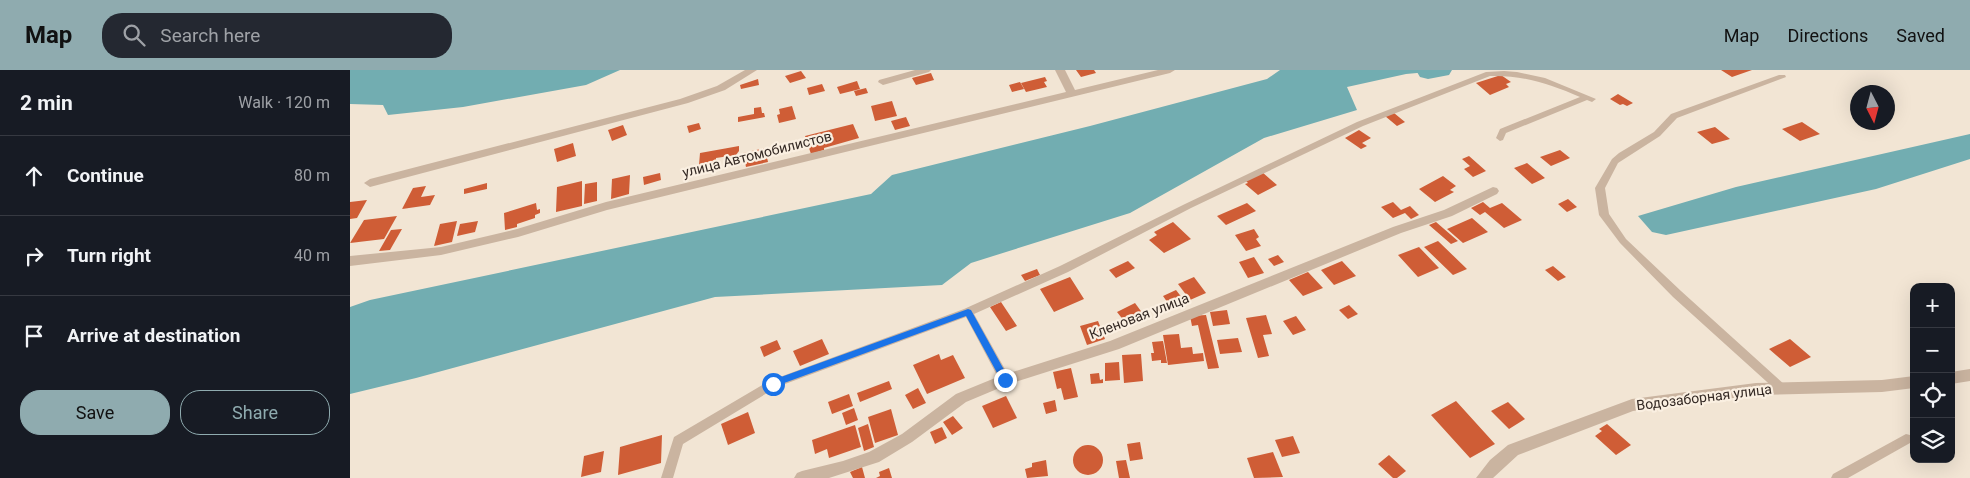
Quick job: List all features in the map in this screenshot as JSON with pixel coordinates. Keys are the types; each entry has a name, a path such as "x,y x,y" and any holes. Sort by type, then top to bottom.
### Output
{"street":[{"path":"370,182 684,102 721,88 752,70"},
{"path":"883,82 926,70"},
{"path":"1060,70 1072,93"},
{"name":"улица Автомобилистов","path":"350,261 441,251 518,233 615,203 1170,70"},
{"name":"Кленовая улица","path":"802,478 843,468 874,457 907,438 961,398 1005,380 1114,345 1397,230 1448,213 1493,191"},
{"path":"1955,377 1970,375"},
{"name":"Водозаборная улица","path":"1484,478 1495,464 1514,450 1632,404 1756,389 1882,386 1910,382"}],"lane":[{"path":"668,478 678,441 773,384 968,312 1064,269 1188,206 1360,124 1489,74 1524,74 1589,98 1503,131 1500,138"},
{"path":"1780,388 1676,294 1624,241 1604,215 1600,188 1616,161 1657,134 1674,116 1782,77"},
{"path":"968,312 1005,380"},
{"path":"1837,478 1906,439"}],"water":[{"path":"350,70 620,70 586,85 463,107 388,115 383,105 350,104"},
{"path":"1280,70 1424,70 1428,72 1406,74 1347,87 1357,110 1264,138 1130,213 971,263 942,285 715,297 350,394 350,307 370,300 871,194 892,175 1090,126 1267,79"},
{"path":"1970,134 1970,159 1876,189 1666,235 1652,232 1638,216 1736,187"}],"building":[{"path":"1076,70 1094,70 1096,73 1081,77"},
{"path":"1721,70 1752,70 1732,77"},
{"path":"801,71 806,78 790,83 785,76"},
{"path":"931,73 934,80 916,85 912,78"},
{"path":"1501,75 1511,82 1506,84 1509,87 1490,95 1476,83"},
{"path":"1045,77 1047,81 1044,82 1047,87 1026,92 1021,83"},
{"path":"758,79 759,85 741,89 740,85"},
{"path":"857,81 860,89 840,94 837,87"},
{"path":"1020,82 1024,89 1012,92 1009,85"},
{"path":"822,84 825,91 809,95 807,88"},
{"path":"866,88 868,93 856,96 854,91"},
{"path":"1618,94 1633,103 1627,106 1620,105 1610,99"},
{"path":"892,101 897,116 875,121 871,106"},
{"path":"792,106 796,119 779,123 777,115 780,114 779,109"},
{"path":"761,107 765,117 738,122 738,117 754,114 754,108"},
{"path":"1394,113 1405,122 1397,126 1385,116"},
{"path":"906,117 910,126 895,130 891,121"},
{"path":"1802,122 1820,134 1800,141 1782,129"},
{"path":"699,123 701,129 689,133 687,126"},
{"path":"853,124 859,138 824,148 824,150 811,154 805,136"},
{"path":"623,125 627,135 612,141 608,130"},
{"path":"1715,127 1730,139 1712,144 1697,132"},
{"path":"1359,130 1371,138 1362,143 1367,146 1361,149 1345,138"},
{"path":"573,143 576,156 557,162 554,149"},
{"path":"739,146 739,151 736,155 716,158 716,162 699,165 700,153"},
{"path":"765,148 768,162 746,167 743,153"},
{"path":"1560,150 1570,158 1551,166 1540,157"},
{"path":"1469,156 1486,171 1473,177 1464,169 1470,166 1462,159"},
{"path":"1527,163 1545,178 1532,184 1514,168"},
{"path":"1262,172 1277,185 1258,195 1245,184 1248,183 1246,181"},
{"path":"660,173 661,180 644,185 643,177"},
{"path":"630,175 629,194 611,199 612,179"},
{"path":"1443,176 1456,186 1450,190 1454,192 1435,202 1419,189"},
{"path":"582,181 582,206 556,212 557,187"},
{"path":"597,182 597,201 584,204 585,184"},
{"path":"487,183 487,189 464,194 464,189"},
{"path":"426,186 421,197 435,195 430,205 402,209 413,188"},
{"path":"1568,199 1577,207 1567,212 1558,204"},
{"path":"367,200 357,218 350,219 350,202"},
{"path":"1393,202 1401,210 1410,206 1419,215 1411,219 1405,213 1393,218 1381,207"},
{"path":"1483,202 1490,208 1502,203 1522,220 1504,228 1485,212 1480,215 1471,208"},
{"path":"536,203 537,210 540,209 540,213 535,215 535,218 517,224 517,227 505,230 504,213"},
{"path":"1247,203 1256,211 1226,225 1217,216"},
{"path":"397,216 384,239 350,243 364,220"},
{"path":"1472,218 1488,232 1463,243 1447,229"},
{"path":"457,221 452,242 434,246 440,224"},
{"path":"478,221 475,232 457,236 460,224"},
{"path":"1173,222 1191,239 1164,253 1149,240 1157,235 1154,232"},
{"path":"1436,222 1458,241 1451,244 1429,225"},
{"path":"402,229 390,250 379,251 391,230"},
{"path":"1254,229 1259,237 1256,239 1261,246 1246,251 1235,235"},
{"path":"1438,241 1467,269 1453,275 1424,247"},
{"path":"1419,247 1439,268 1418,277 1398,255"},
{"path":"1278,255 1284,262 1274,266 1268,259"},
{"path":"1254,257 1264,273 1248,278 1239,262"},
{"path":"1128,261 1135,268 1116,278 1109,270"},
{"path":"1342,261 1356,276 1334,285 1321,270"},
{"path":"1553,266 1566,277 1558,281 1545,270"},
{"path":"1037,269 1040,275 1025,281 1021,275"},
{"path":"1308,272 1323,288 1303,296 1289,280"},
{"path":"1070,277 1084,299 1054,312 1040,289"},
{"path":"1194,277 1206,293 1190,300 1178,284"},
{"path":"1176,290 1186,303 1172,309 1163,296"},
{"path":"1001,302 1017,326 1006,331 990,307"},
{"path":"1135,303 1146,318 1128,326 1117,312"},
{"path":"1349,305 1358,314 1348,319 1339,310"},
{"path":"1227,310 1230,324 1213,326 1210,312"},
{"path":"1206,315 1219,368 1208,369 1198,325 1192,326 1190,316"},
{"path":"1266,315 1272,334 1263,335 1269,356 1258,358 1246,318"},
{"path":"1296,316 1306,330 1293,335 1283,321"},
{"path":"1098,321 1105,339 1087,345 1080,326"},
{"path":"1179,334 1181,348 1192,347 1193,354 1203,353 1204,361 1168,365 1163,335"},
{"path":"1238,338 1242,352 1220,354 1217,340"},
{"path":"822,339 829,354 800,366 793,351"},
{"path":"1790,339 1811,357 1790,367 1769,349"},
{"path":"777,340 781,349 764,357 760,347"},
{"path":"1163,341 1167,363 1161,363 1161,360 1152,361 1151,353 1154,353 1152,342"},
{"path":"939,354 941,360 953,355 965,378 927,394 913,365"},
{"path":"1141,354 1143,381 1124,383 1122,355"},
{"path":"1119,362 1120,380 1105,381 1105,363"},
{"path":"1071,368 1078,397 1064,400 1061,388 1057,389 1053,372"},
{"path":"1099,373 1100,380 1103,379 1103,383 1091,384 1090,374"},
{"path":"889,381 892,389 860,402 857,393"},
{"path":"918,388 926,403 913,409 905,395"},
{"path":"849,394 853,406 832,414 828,402"},
{"path":"1006,396 1017,418 993,428 982,406"},
{"path":"1055,400 1057,411 1046,414 1043,403"},
{"path":"1456,401 1495,444 1470,458 1431,415"},
{"path":"1508,402 1525,419 1509,429 1491,411"},
{"path":"854,408 858,420 846,425 842,413"},
{"path":"891,409 898,435 875,443 868,417"},
{"path":"748,412 755,433 728,445 721,424"},
{"path":"953,416 963,428 952,435 943,422"},
{"path":"868,424 874,447 864,451 858,428"},
{"path":"1607,424 1631,445 1616,455 1595,436 1602,431 1599,429"},
{"path":"855,425 861,447 829,458 827,449 815,454 812,440"},
{"path":"942,427 947,438 935,444 930,432"},
{"path":"662,435 661,463 618,475 620,447"},
{"path":"1293,436 1300,453 1282,457 1275,440"},
{"path":"1140,442 1143,459 1130,461 1127,444"},
{"path":"1088,445 1098,450 1103,460 1098,470 1088,475 1078,470 1073,460 1078,450"},
{"path":"604,451 601,472 581,477 584,456"},
{"path":"1273,452 1283,477 1254,478 1247,458"},
{"path":"1389,455 1406,471 1397,478 1393,478 1378,464"},
{"path":"1046,460 1048,476 1027,478 1025,469 1032,467 1032,463"},
{"path":"1126,460 1130,478 1119,478 1116,461"},
{"path":"862,467 865,478 853,478 850,472"},
{"path":"889,468 892,478 876,478 880,476 879,472"}],"waterway":[{"path":"1428,72 1441,70"}],"route":[{"path":"773,384 968,312 1005,380"}]}
